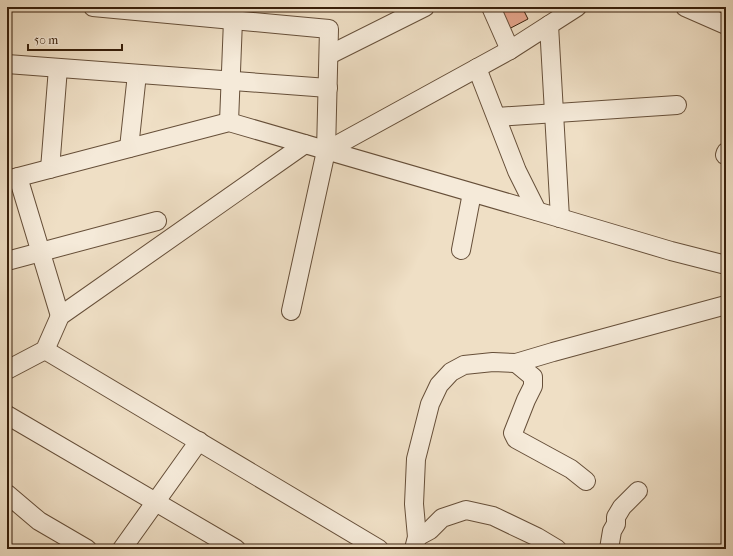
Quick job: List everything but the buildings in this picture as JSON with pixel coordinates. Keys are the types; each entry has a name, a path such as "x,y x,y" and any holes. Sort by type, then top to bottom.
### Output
{"street":[{"path":"94,7 329,29 326,151 291,311"},
{"path":"329,55 425,7"},
{"path":"491,7 510,50"},
{"path":"326,151 510,50 577,7"},
{"path":"685,7 726,25"},
{"path":"230,122 232,20"},
{"path":"549,25 560,218"},
{"path":"7,64 328,88"},
{"path":"50,169 58,68"},
{"path":"477,68 517,171 537,211"},
{"path":"129,148 137,74"},
{"path":"497,117 677,105"},
{"path":"60,316 41,252 13,179 230,122 671,251 726,265"},
{"path":"7,370 45,350 60,316 305,144"},
{"path":"460,250 472,193"},
{"path":"7,261 157,221"},
{"path":"416,543 414,504 416,459 430,404 439,385 451,372 464,365 493,362 516,363 726,305"},
{"path":"45,350 379,549"},
{"path":"516,363 534,377 533,386 513,433 516,439 571,469 586,481"},
{"path":"7,415 236,549"},
{"path":"122,549 199,441"},
{"path":"609,549 612,531 616,524 616,517 622,507 638,491"},
{"path":"7,494 39,521 86,549"},
{"path":"416,543 442,518 466,510 493,516 537,537 557,549"}]}
